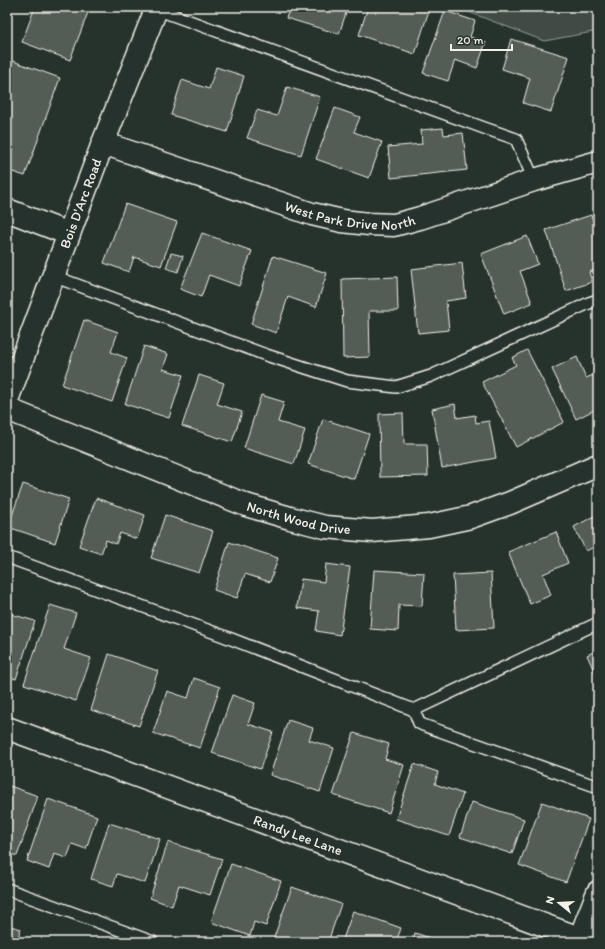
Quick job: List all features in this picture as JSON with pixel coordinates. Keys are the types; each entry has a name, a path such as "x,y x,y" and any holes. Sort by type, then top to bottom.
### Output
{"street":[{"name":"Bois D'Arc Road","path":"7,400 103,143 157,8"},
{"name":"West Park Drive North","path":"103,143 312,214 342,221 394,225 420,218 534,180 598,162"},
{"path":"7,210 69,234"},
{"name":"North Wood Drive","path":"7,409 246,505 326,527 372,531 429,526 471,517 510,503 598,465"},
{"name":"Randy Lee Lane","path":"7,728 585,940"},
{"path":"585,940 598,892"}],"lane":[{"path":"157,8 487,130 516,139 534,180"},
{"path":"53,276 266,355 339,379 396,387 431,376 598,300"},
{"path":"7,557 228,638 414,710 419,722 424,725 598,787"},
{"path":"414,710 598,623"},
{"path":"7,889 153,942"}],"shaded area":[{"path":"456,7 598,7 598,31 544,41"}],"building":[{"path":"35,7 90,7 70,60 22,42"},
{"path":"290,7 348,7 339,34 286,18"},
{"path":"368,7 430,7 415,54 359,35"},
{"path":"445,11 475,21 470,37 486,42 477,68 455,60 448,81 423,73"},
{"path":"511,39 569,57 551,112 523,103 530,78 502,69"},
{"path":"13,61 60,78 25,176 7,170 7,77"},
{"path":"216,67 244,76 227,132 171,115 182,80 209,89"},
{"path":"287,87 320,97 301,155 247,138 257,110 277,116"},
{"path":"335,108 360,117 354,132 382,142 369,178 316,159"},
{"path":"443,128 444,135 463,133 467,170 391,178 388,147 422,144 421,130"},
{"path":"125,204 177,222 161,266 134,257 129,272 104,263"},
{"path":"591,215 598,235 598,269 589,272 592,282 566,291 546,230"},
{"path":"202,233 252,251 239,286 209,275 201,297 180,289"},
{"path":"527,236 538,264 520,271 532,303 504,314 481,254"},
{"path":"171,253 183,256 178,272 166,268"},
{"path":"273,256 327,273 316,307 288,297 276,333 251,324"},
{"path":"462,263 466,298 446,301 449,330 418,333 411,269"},
{"path":"397,277 398,311 369,311 370,357 343,358 342,279"},
{"path":"84,320 118,332 111,352 127,358 112,402 62,385"},
{"path":"144,346 168,354 163,369 183,375 169,418 125,404"},
{"path":"527,350 564,422 516,447 482,382 516,365 512,358"},
{"path":"577,357 586,378 598,373 598,408 576,419 552,369"},
{"path":"199,375 224,383 217,404 242,412 232,442 182,426"},
{"path":"261,395 284,402 278,422 305,430 294,464 244,448"},
{"path":"455,404 457,418 475,415 476,423 489,421 496,458 442,468 432,409"},
{"path":"403,413 404,444 427,444 428,476 380,477 379,414"},
{"path":"323,419 369,434 354,479 308,464"},
{"path":"23,484 69,499 55,543 8,527"},
{"path":"96,498 145,515 137,539 120,533 116,544 106,540 101,554 79,546"},
{"path":"598,514 598,545 586,551 574,527"},
{"path":"165,515 213,531 199,573 151,558"},
{"path":"556,532 568,563 543,574 551,595 530,604 508,552"},
{"path":"229,542 278,558 270,582 245,574 237,598 214,590"},
{"path":"326,564 350,567 340,635 316,631 319,611 297,608 301,579 324,582"},
{"path":"374,570 424,573 422,606 399,605 398,631 370,629"},
{"path":"491,573 494,628 456,630 453,575"},
{"path":"50,605 76,613 64,649 91,658 76,701 24,684"},
{"path":"7,613 35,621 16,679 7,676"},
{"path":"598,650 598,680 587,655"},
{"path":"109,654 158,671 139,726 91,710"},
{"path":"194,678 220,687 200,748 153,733 167,691 188,698"},
{"path":"232,695 255,703 248,724 273,732 260,769 212,753"},
{"path":"288,720 313,728 309,740 334,748 320,792 270,775"},
{"path":"354,733 389,744 385,759 404,765 389,813 333,795"},
{"path":"414,764 438,772 435,784 463,794 449,836 396,819"},
{"path":"7,785 38,796 17,856 7,852"},
{"path":"48,799 97,816 86,849 72,844 67,858 54,854 49,869 27,861"},
{"path":"472,802 524,819 512,854 460,837"},
{"path":"542,802 589,819 566,882 519,865"},
{"path":"109,823 160,839 145,883 117,874 113,886 91,879"},
{"path":"168,842 222,859 210,895 179,885 172,906 150,898"},
{"path":"231,864 281,881 266,926 254,922 250,936 211,922"},
{"path":"292,887 341,904 328,942 314,942 301,938 299,942 279,942 273,940"},
{"path":"353,911 401,928 396,942 342,942"},
{"path":"7,925 21,929 16,942 7,942"},
{"path":"415,933 442,942 412,942"}]}
